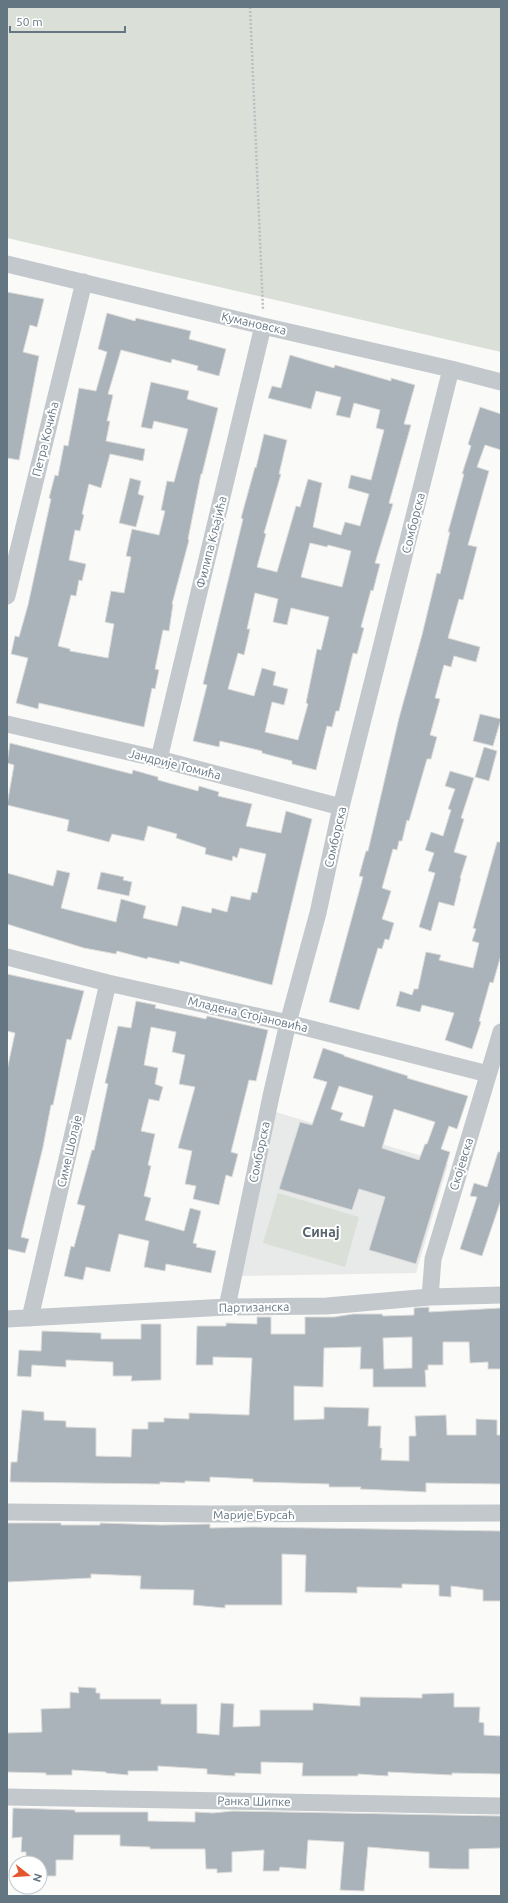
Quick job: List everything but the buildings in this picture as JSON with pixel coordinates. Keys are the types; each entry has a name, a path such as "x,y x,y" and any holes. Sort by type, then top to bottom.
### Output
{"street":[{"name":"Кумановска","path":"7,264 263,326 451,368 501,382"},
{"name":"Петра Кочића","path":"7,596 84,282"},
{"name":"Филипа Кљајића","path":"159,759 263,326"},
{"name":"Сомборска","path":"227,1307 271,1096 288,1023 318,913 341,807 451,368"},
{"name":"Јандрије Томића","path":"7,724 159,759 341,807"},
{"name":"Младена Стојановића","path":"7,957 108,983 288,1023 488,1074"},
{"name":"Симе Шолаје","path":"30,1318 108,983"},
{"name":"Скојевска","path":"430,1297 433,1260 501,1032"},
{"name":"Партизанска","path":"7,1319 227,1307 327,1306 430,1297 501,1295"},
{"name":"Марије Бурсаћ","path":"7,1512 211,1514 501,1513"},
{"name":"Ранка Шипке","path":"7,1797 501,1806"}],"path":[{"path":"250,7 263,326"}],"shaded area":[{"path":"7,7 501,7 501,352 7,238"},
{"path":"276,1112 448,1164 416,1273 238,1276"},
{"path":"278,1193 359,1217 345,1267 263,1243"}],"district":[{"name":"Синај","path":"321,1232"}]}
